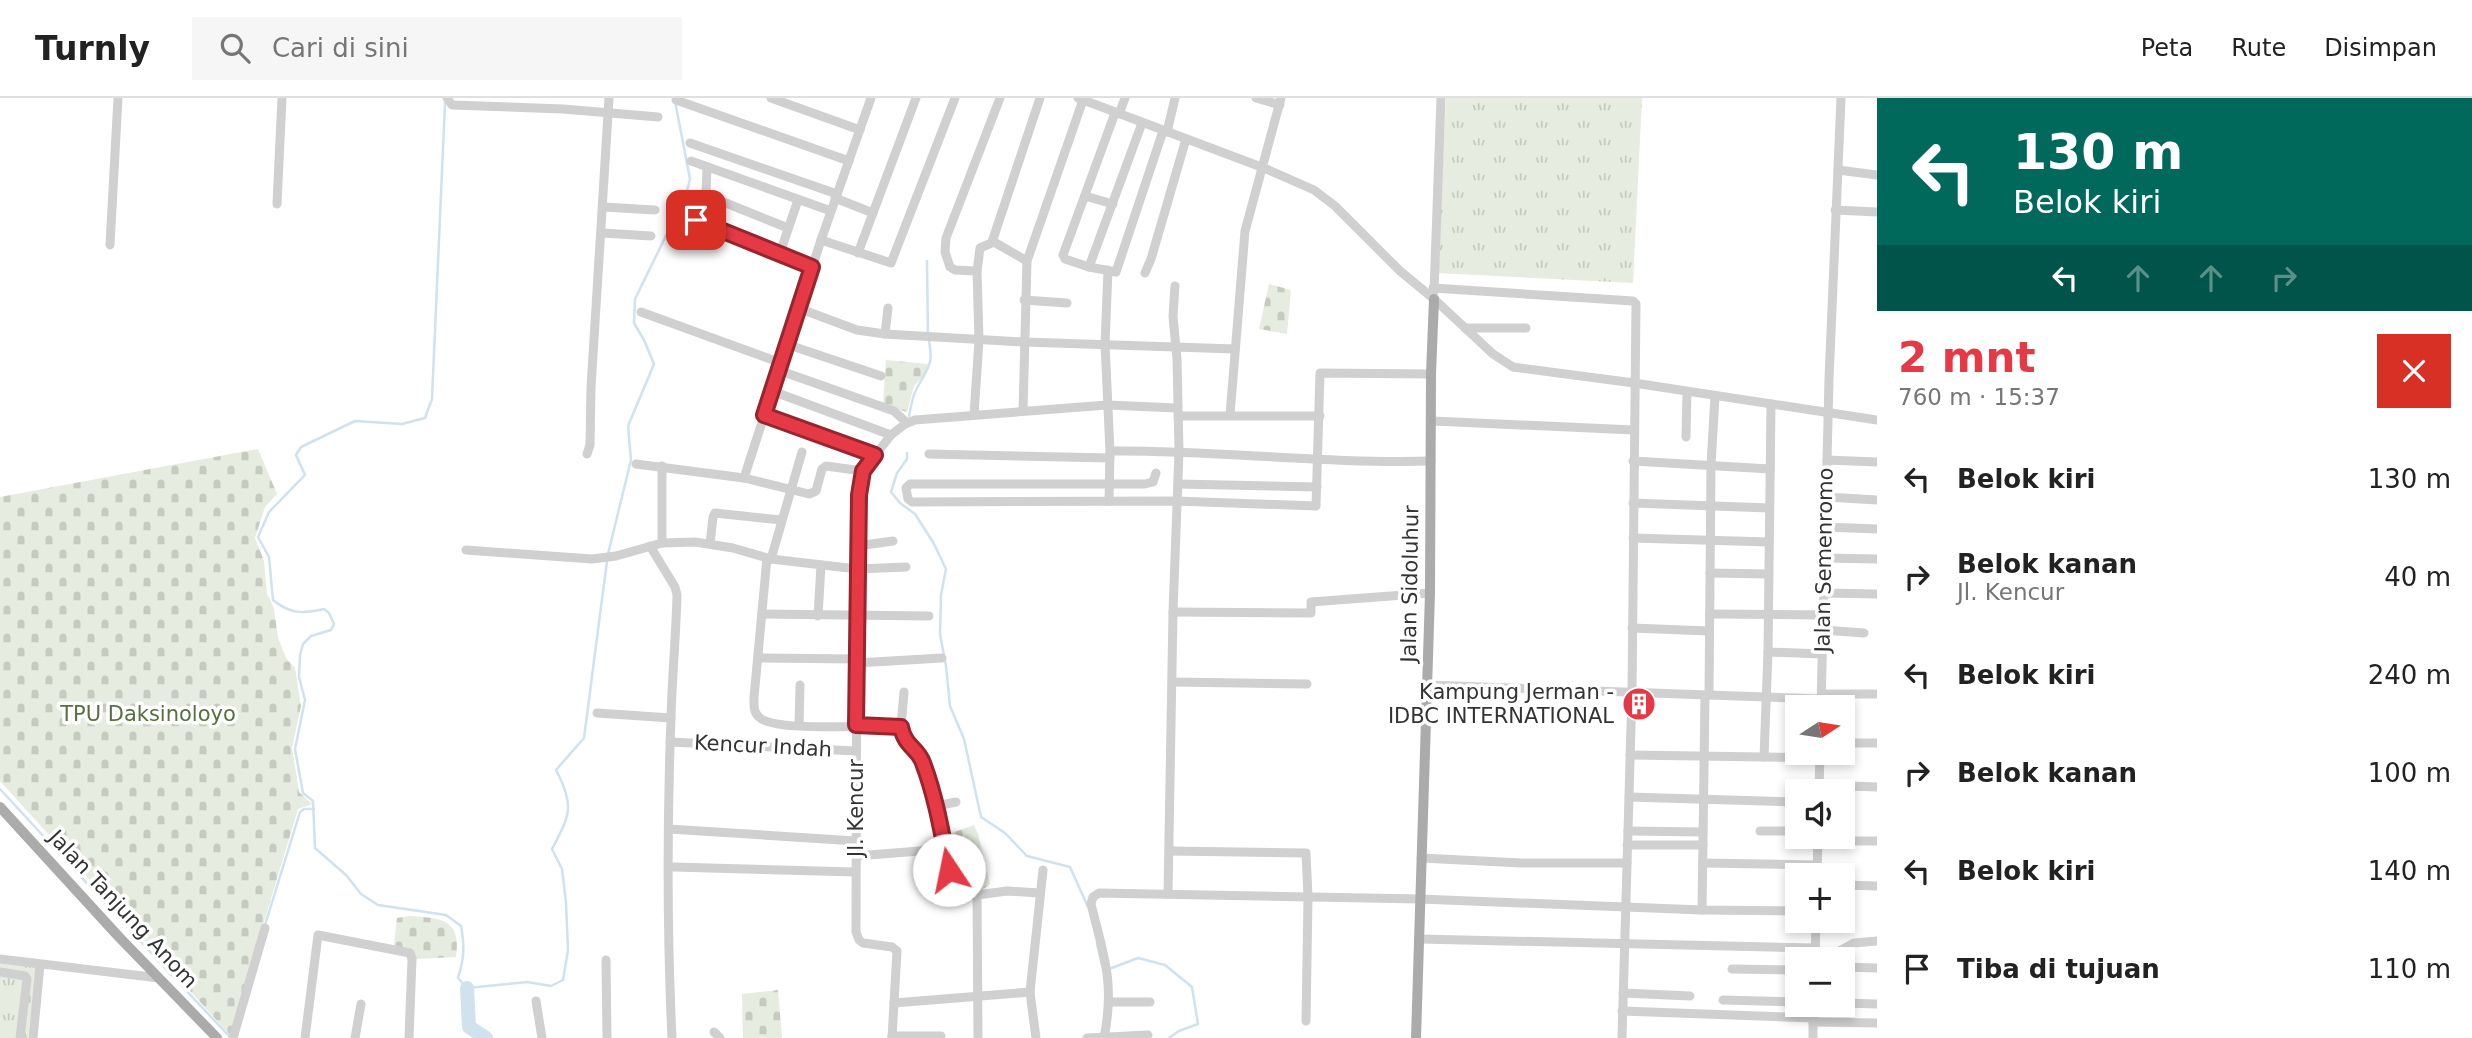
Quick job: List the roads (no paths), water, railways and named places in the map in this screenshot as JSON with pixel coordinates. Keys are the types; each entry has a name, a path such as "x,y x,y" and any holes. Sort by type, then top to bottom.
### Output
{"main road":[{"name":"Jalan Sidoluhur","path":"1416,1038 1430,593 1434,293"},
{"name":"Jalan Tanjung Anom","path":"0,807 217,1038"}],"street":[{"path":"110,245 118,98"},
{"path":"277,204 282,98"},
{"path":"447,98 450,104 658,117"},
{"path":"587,454 590,445 591,387 609,98"},
{"path":"771,98 860,130"},
{"path":"744,478 786,344 871,98"},
{"path":"858,253 916,98"},
{"path":"821,240 888,264 892,262 955,98"},
{"path":"978,271 963,271 950,267 945,252 946,238 1000,98"},
{"path":"974,415 979,340 980,248 992,242 1040,98"},
{"path":"1023,411 1027,261 1080,98 1264,168 1309,188 1335,206 1376,248 1434,293 1493,354 1513,367 1877,420"},
{"path":"1125,98 1063,255 1066,260 1116,272 1175,98"},
{"path":"1230,415 1245,230 1281,101 1256,98"},
{"path":"1434,293 1441,98"},
{"name":"Jalan Semenromo","path":"1822,695 1827,460 1841,98"},
{"path":"676,100 849,161"},
{"path":"1089,267 1142,123"},
{"path":"1145,272 1186,139"},
{"path":"690,143 836,196 873,213"},
{"path":"691,161 831,211"},
{"path":"707,167 706,195 696,221 812,267"},
{"path":"1838,170 1877,175"},
{"path":"706,195 788,228"},
{"path":"1085,196 1113,204"},
{"path":"780,253 798,200"},
{"path":"604,207 655,210"},
{"path":"1835,209 1877,212"},
{"path":"602,233 651,236"},
{"path":"992,242 1027,261"},
{"path":"1108,271 1105,344 1110,454 1109,501"},
{"path":"1168,894 1179,451 1173,316 1175,286"},
{"path":"1434,293 1635,302 1632,692 1622,1038"},
{"path":"1024,300 1067,303"},
{"path":"799,308 857,330 927,338 1235,349"},
{"path":"885,334 888,308"},
{"path":"641,312 894,411 907,423"},
{"path":"1465,328 1526,328"},
{"path":"786,344 881,376"},
{"path":"1156,473 1150,483 910,484 906,488 908,499 912,502 1176,501 1316,506 1319,374 1432,374"},
{"path":"772,391 891,435"},
{"path":"1686,437 1687,392"},
{"path":"1702,910 1711,465 1715,396"},
{"path":"1764,757 1768,652 1770,404"},
{"name":"Jl. Kencur","path":"892,1037 897,951 892,947 863,943 858,938 856,661 859,495 863,471 891,435 907,423 920,419 1107,405 1230,415 1320,416"},
{"path":"764,415 875,455"},
{"path":"1433,421 1634,430"},
{"path":"929,454 1110,454 1179,451 1431,461"},
{"path":"802,452 769,559 754,697 755,714 765,722 901,727"},
{"path":"1827,460 1877,462"},
{"path":"1633,461 1770,469"},
{"path":"636,464 744,478 809,494 814,493 822,469 826,466 863,471"},
{"path":"662,466 662,543"},
{"path":"1178,484 1317,487"},
{"path":"1826,498 1877,500"},
{"path":"1633,503 1769,508"},
{"path":"710,544 715,513 781,520"},
{"path":"1825,527 1877,529"},
{"path":"1633,538 1769,542"},
{"path":"858,546 892,541"},
{"path":"466,550 583,559 611,556 662,543 710,544 769,559 858,569 906,567"},
{"path":"650,546 675,587 677,595 668,829 672,1038"},
{"path":"1824,558 1877,559"},
{"path":"818,616 821,565"},
{"path":"1710,573 1769,574"},
{"path":"1173,612 1311,613 1311,603 1430,593"},
{"path":"1824,593 1877,594"},
{"path":"762,614 929,616"},
{"path":"1710,614 1823,615"},
{"path":"1632,628 1709,631"},
{"path":"1823,629 1864,633"},
{"path":"1768,652 1822,654"},
{"path":"759,658 856,661 942,658"},
{"path":"1173,682 1307,684"},
{"path":"799,725 800,685"},
{"path":"1427,685 1785,699"},
{"path":"904,692 901,727 908,745 922,758 936,806 954,894"},
{"path":"1855,696 1877,694"},
{"path":"597,713 671,718"},
{"name":"Kencur Indah","path":"670,742 856,751"},
{"path":"1855,743 1877,743"},
{"path":"1630,755 1785,756"},
{"path":"1855,787 1877,787"},
{"path":"1629,797 1785,802"},
{"path":"936,806 956,802"},
{"path":"668,829 856,841"},
{"path":"1628,831 1703,832"},
{"path":"1759,831 1785,831"},
{"path":"1855,840 1877,841"},
{"path":"1627,845 1703,845"},
{"path":"856,856 945,849"},
{"path":"1170,851 1306,853 1306,1021"},
{"path":"1421,858 1522,863 1627,863"},
{"path":"1703,863 1785,868"},
{"path":"673,867 856,872"},
{"path":"1036,1038 1030,992 1043,870"},
{"path":"1855,885 1877,886"},
{"path":"933,898 1007,891 1040,893"},
{"path":"1105,1037 1110,1002 1107,970 1091,904 1094,896 1099,893 1420,899 1785,911"},
{"path":"977,895 978,1038"},
{"path":"233,1038 265,928"},
{"path":"305,1038 318,936 410,953 409,1038"},
{"path":"1419,939 1785,948"},
{"path":"1847,947 1854,943 1877,941"},
{"path":"0,959 159,978"},
{"path":"606,960 607,1038"},
{"path":"33,1038 40,965"},
{"path":"1855,968 1877,968"},
{"path":"1732,969 1785,970"},
{"path":"0,972 25,976 27,979 20,1038"},
{"path":"894,1003 1030,992"},
{"path":"1623,993 1690,996"},
{"path":"1723,1000 1785,1002"},
{"path":"537,1001 542,1038"},
{"path":"1110,1002 1150,1002"},
{"path":"1855,1003 1877,1004"},
{"path":"355,1038 361,1004"},
{"path":"1622,1012 1877,1023"},
{"path":"1813,1017 1813,1038"},
{"path":"892,1037 941,1035"},
{"path":"1087,1038 1148,1035"}],"waterway":[{"path":"608,554 631,460 628,426 654,364 634,323 635,299 686,195 690,179 675,101"},
{"path":"445,103 432,399 425,418 402,424 355,421 301,447 296,455 305,475 269,512 258,537 269,557 273,600 297,612 324,609 334,624 331,630 311,636 303,644 300,655 299,677 305,700 295,749 303,793 313,801 315,848 347,876 361,894 378,905 446,915 461,926 463,952 458,978 467,988 527,982 551,986 563,980 568,950 566,903 562,869 552,849 566,819 568,802 556,770 584,738 607,561"},
{"path":"909,416 914,395 931,358 927,261"},
{"path":"907,453 907,459 897,473 891,492 915,514 946,569 941,595 940,634 950,706 964,739 981,817 1005,833 1027,856 1070,867 1088,907"},
{"path":"0,789 175,979"},
{"path":"265,925 300,812 314,809"},
{"path":"1097,944 1102,965"},
{"path":"1109,969 1138,958 1165,965 1192,987 1198,1024 1169,1038"},
{"path":"181,985 231,1038"},
{"path":"467,988 469,1027 486,1038"}],"place":[{"name":"Kampung Jerman - IDBC INTERNATIONAL","path":"1639,704"}],"park label":[{"name":"TPU Daksinoloyo","path":"148,714"}]}
